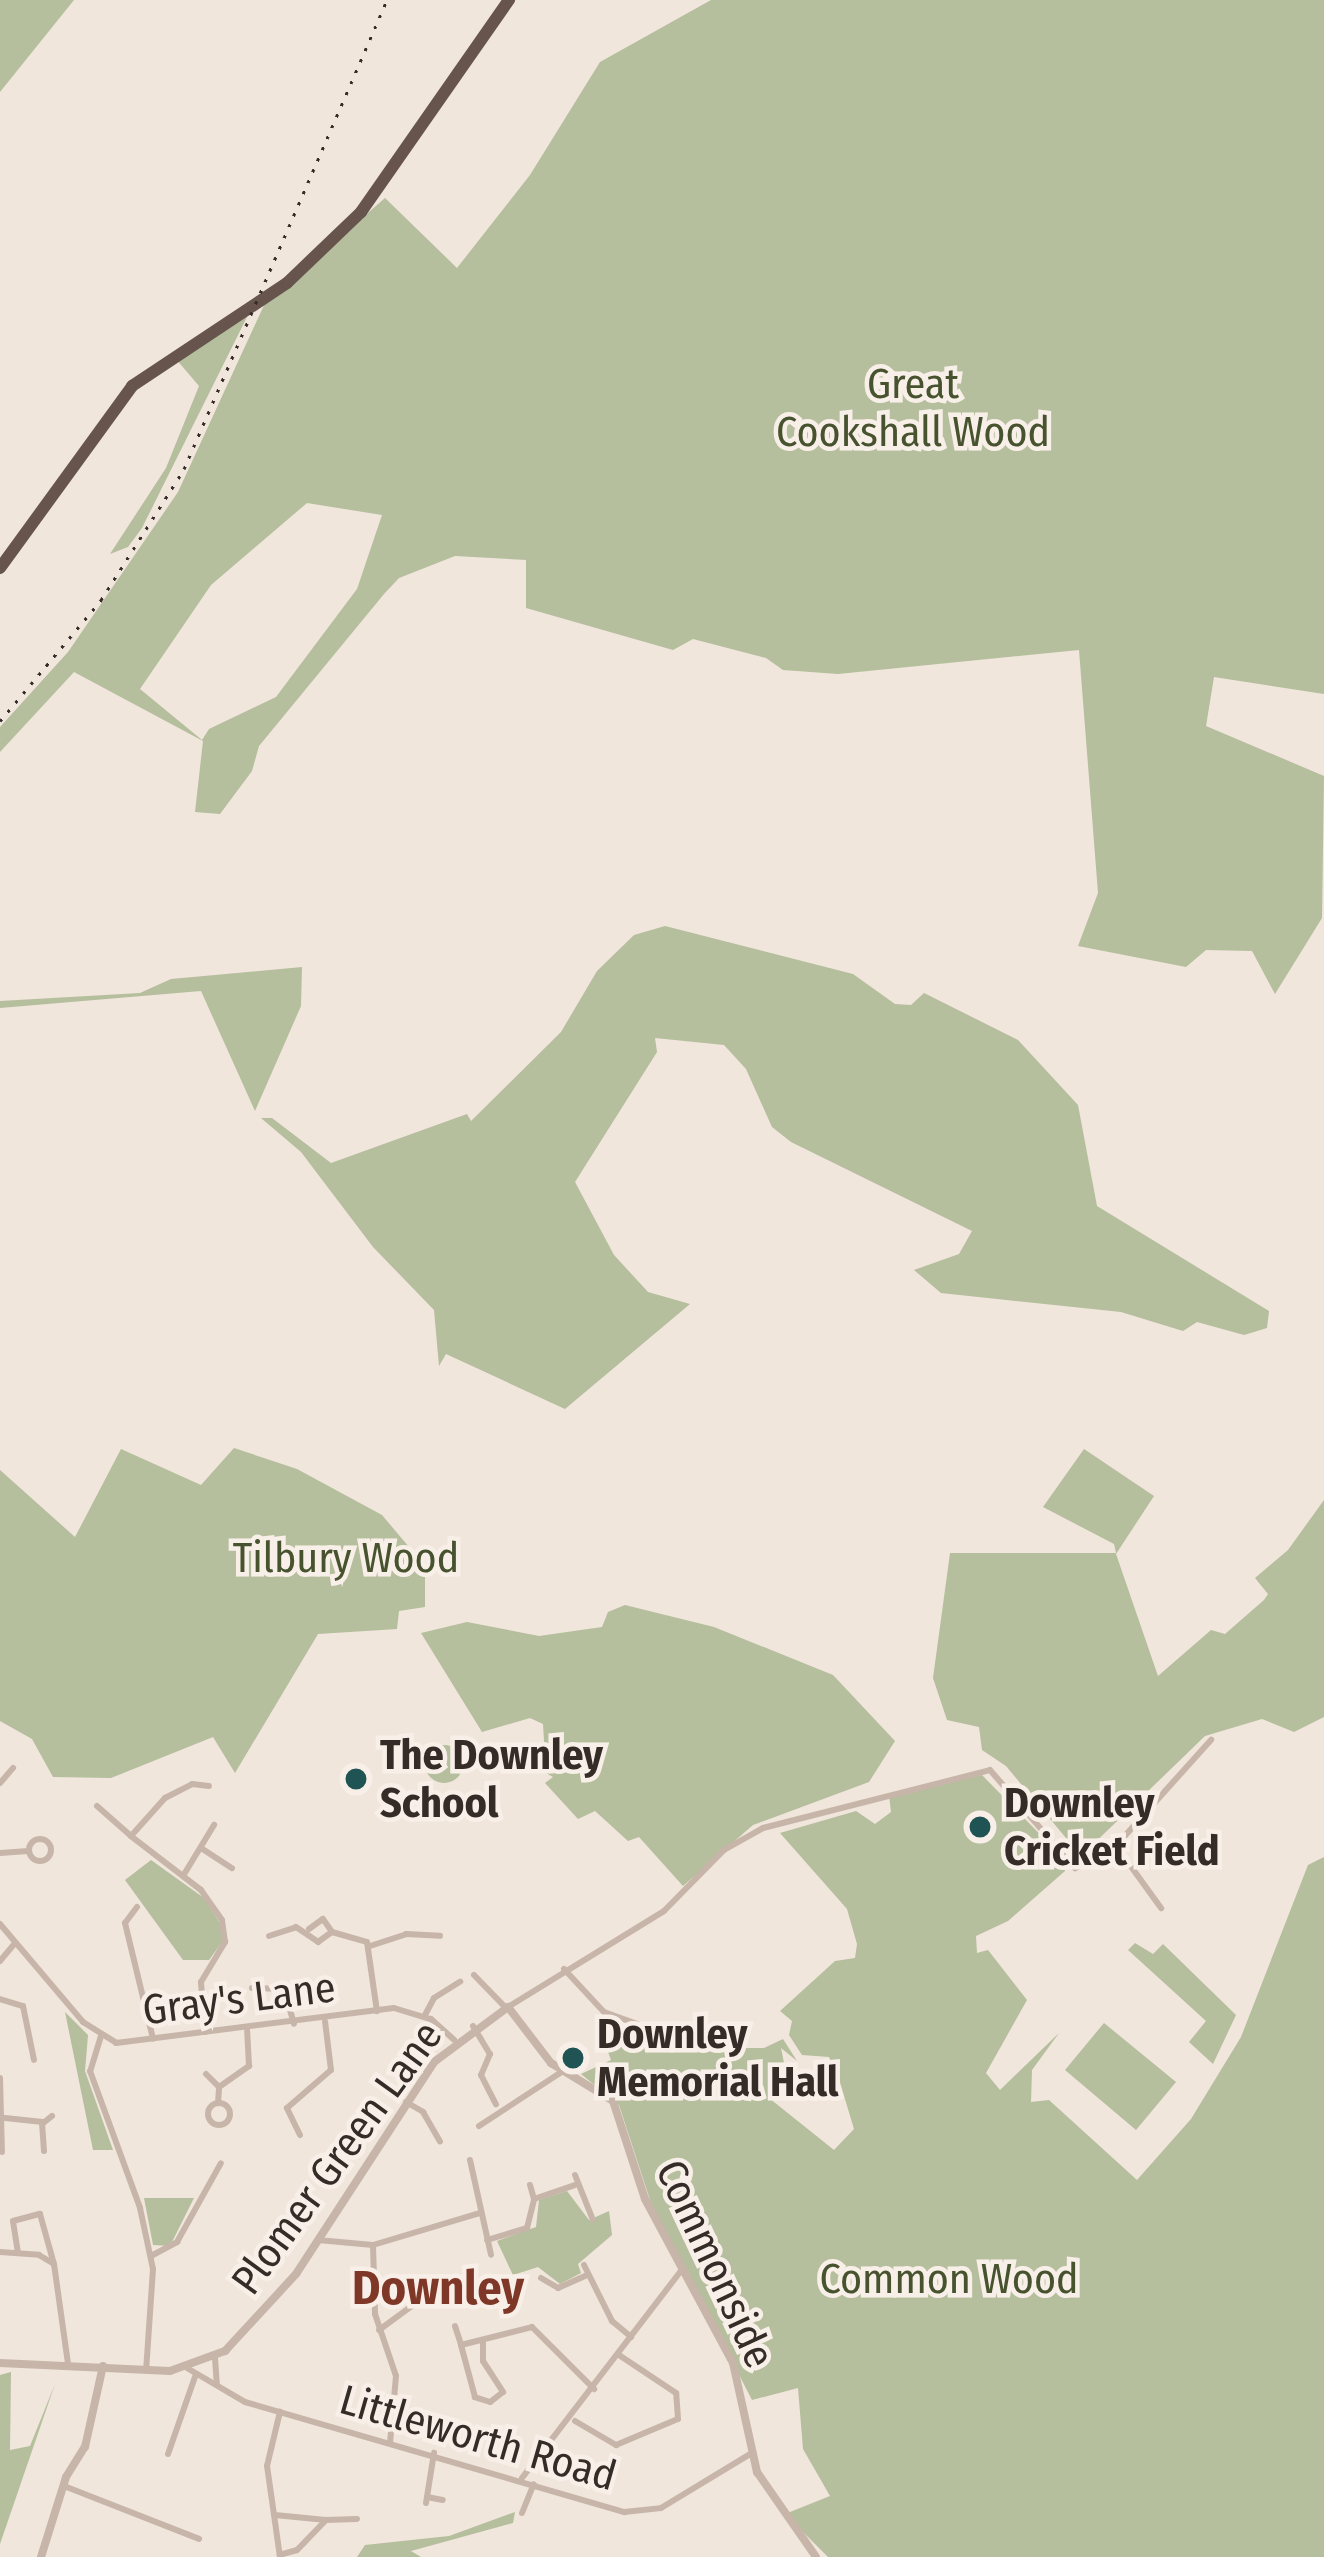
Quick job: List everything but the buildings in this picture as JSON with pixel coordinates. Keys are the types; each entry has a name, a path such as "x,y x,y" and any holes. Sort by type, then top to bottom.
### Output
{"highway":[{"path":"0,568 132,386 287,283 361,212 509,0"}],"street":[{"path":"1105,1858 1211,1740"},
{"path":"0,1783 14,1768"},
{"name":"Plomer Green Lane","path":"0,2362 192,2371 214,2358 279,2294 406,2102 454,2040 664,1911 724,1850 755,1832 924,1782 995,1771 1076,1868 1105,1858"},
{"path":"131,1836 159,1798 205,1781"},
{"path":"96,1805 207,1896 226,1933 201,1982 205,2032"},
{"path":"183,1876 214,1826"},
{"path":"201,1847 232,1868"},
{"path":"0,1853 28,1851"},
{"path":"1105,1858 1122,1854 1161,1908"},
{"path":"137,1907 125,1923 153,2040"},
{"path":"269,1936 309,1929 323,1919 332,1932 370,1946 406,1934 440,1936"},
{"name":"Gray's Lane","path":"0,1924 101,2036 153,2040 377,2011 425,2015"},
{"path":"309,1929 318,1942 332,1932"},
{"path":"0,1961 16,1943"},
{"path":"370,1946 377,2011"},
{"path":"564,1969 604,2012 704,2048"},
{"path":"474,1975 562,2071 479,2126"},
{"path":"454,2040 425,2015 434,1997 460,1982"},
{"path":"252,1988 284,1989 294,2024"},
{"path":"0,1999 23,2006 34,2060"},
{"path":"300,2134 287,2108 331,2070 325,2020"},
{"path":"473,2026 490,2054 481,2075 496,2104"},
{"path":"218,2087 249,2066 248,2031"},
{"path":"101,2036 90,2072 151,2256 146,2371"},
{"name":"Commonside","path":"562,2071 613,2101 645,2199 733,2363 749,2412 750,2454 776,2508 816,2557"},
{"path":"206,2074 218,2087 218,2103"},
{"path":"0,2078 5,2118 2,2152"},
{"path":"406,2102 423,2112 441,2138"},
{"path":"5,2118 43,2122 52,2116"},
{"path":"43,2122 44,2151"},
{"path":"470,2160 491,2255"},
{"path":"151,2256 177,2242 221,2163"},
{"path":"575,2175 575,2185 593,2220"},
{"path":"488,2240 527,2228 534,2199 530,2185"},
{"path":"534,2199 575,2185"},
{"path":"319,2240 373,2245 480,2213"},
{"path":"18,2253 13,2222 40,2214 54,2264 68,2364"},
{"path":"373,2245 375,2310 396,2376 390,2443"},
{"path":"0,2252 54,2264"},
{"path":"522,2478 573,2420 683,2268"},
{"path":"542,2278 558,2288 585,2270 612,2321 631,2337"},
{"path":"379,2330 397,2314 449,2296"},
{"path":"375,2310 397,2314"},
{"path":"455,2326 466,2387 490,2402 503,2386 483,2362 484,2340"},
{"path":"461,2345 537,2327 594,2389"},
{"path":"573,2420 616,2445 678,2419 676,2393 619,2355"},
{"path":"214,2358 217,2384"},
{"path":"41,2557 64,2486 85,2447 104,2366"},
{"path":"168,2454 192,2371"},
{"name":"Littleworth Road","path":"192,2371 280,2412 522,2478 573,2503 643,2512 750,2454"},
{"path":"280,2412 267,2466 280,2556 297,2550 326,2520"},
{"path":"434,2452 426,2500 443,2500"},
{"path":"522,2513 534,2484"},
{"path":"64,2486 199,2539"},
{"path":"275,2515 357,2519"}],"green space":[{"path":"0,0 74,0 0,92"},
{"name":"Great Cookshall Wood","path":"711,0 1324,0 1324,694 1214,677 1206,726 1324,776 1322,918 1275,994 1252,951 1206,950 1186,967 1078,946 1098,893 1079,650 838,674 783,670 766,658 693,639 673,650 526,608 526,560 455,556 399,578 384,594 259,746 252,771 220,814 195,812 203,741 74,672 0,752 0,727 68,652 178,492 265,303 385,198 457,268 530,175 600,62","holes":["307,503 382,515 357,589 276,697 209,729 202,740 140,689 211,585"]},
{"path":"248,315 142,528 128,547 110,554 166,468 199,386 176,359"},
{"path":"665,926 853,974 895,1004 911,1005 924,993 1018,1040 1078,1105 1097,1206 1269,1311 1267,1328 1244,1335 1197,1322 1183,1331 1121,1312 941,1293 914,1270 959,1254 972,1231 791,1142 772,1127 746,1069 724,1045 655,1038 657,1052 575,1182 614,1255 648,1292 690,1304 565,1409 446,1354 439,1366 434,1310 373,1247 301,1152 261,1118 272,1118 331,1163 467,1114 471,1121 561,1032 597,971 634,935"},
{"path":"302,967 301,1006 255,1111 201,991 0,1008 0,1001 140,993 171,979"},
{"name":"Tilbury Wood","path":"234,1448 297,1469 382,1515 425,1566 425,1607 399,1611 397,1629 318,1634 235,1773 213,1737 111,1778 53,1777 32,1739 0,1721 0,1470 75,1537 121,1449 201,1485"},
{"path":"1084,1449 1154,1496 1116,1554 1158,1676 1211,1630 1225,1634 1264,1600 1268,1594 1255,1578 1288,1550 1324,1500 1324,1717 1294,1732 1262,1719 1205,1736 1081,1856 1006,1766 982,1750 979,1727 947,1720 933,1678 950,1553 1116,1553 1114,1544 1043,1507"},
{"path":"625,1605 714,1627 833,1675 895,1741 869,1782 753,1825 683,1886 639,1837 628,1841 595,1811 578,1819 545,1783 553,1777 546,1773 543,1724 530,1718 482,1732 421,1633 467,1622 539,1636 602,1627 608,1612"},
{"path":"444,1745 457,1751 463,1764 457,1777 444,1783 431,1777 425,1764 431,1751"},
{"name":"Common Wood","path":"982,1775 1066,1861 1065,1871 1008,1921 976,1936 977,1953 988,1950 1027,2000 986,2073 1000,2090 1059,2033 1032,2070 1031,2102 1049,2100 1137,2180 1191,2119 1241,2037 1308,1865 1324,1857 1324,2557 828,2557 785,2514 830,2496 803,2449 798,2388 752,2400 651,2203 619,2105 581,2074 611,2060 604,2041 622,2025 697,2048 764,2048 783,2039 797,2061 781,2048 785,2068 769,2098 834,2150 854,2129 839,2079 829,2057 802,2055 789,2035 792,2021 780,2011 835,1961 855,1958 857,1944 847,1909 780,1833 856,1811 875,1824 891,1812 889,1795"},
{"path":"151,1860 204,1898 220,1923 223,1941 209,1960 183,1960 125,1880"},
{"path":"1135,1943 1153,1954 1163,1944 1236,2015 1213,2064 1189,2042 1206,2021 1128,1950"},
{"path":"65,2012 88,2035 85,2071 113,2150 93,2150"},
{"path":"1104,2023 1176,2082 1136,2130 1065,2070"},
{"path":"567,2191 589,2220 609,2211 612,2235 578,2264 581,2273 560,2284 538,2267 513,2275 497,2241 536,2227 539,2200"},
{"path":"144,2198 194,2198 170,2246 153,2245"},
{"path":"11,2372 10,2450 30,2446 55,2384 0,2544 0,2375"},
{"path":"515,2512 513,2523 411,2551 421,2557 357,2557 365,2545 449,2536"}],"railway":[{"path":"0,721 101,600 184,469 387,0"}],"place":[{"name":"The Downley School","path":"356,1779"},
{"name":"Downley Cricket Field","path":"980,1827"},
{"name":"Downley Memorial Hall","path":"573,2058"}],"district":[{"name":"Downley","path":"438,2289"}]}
